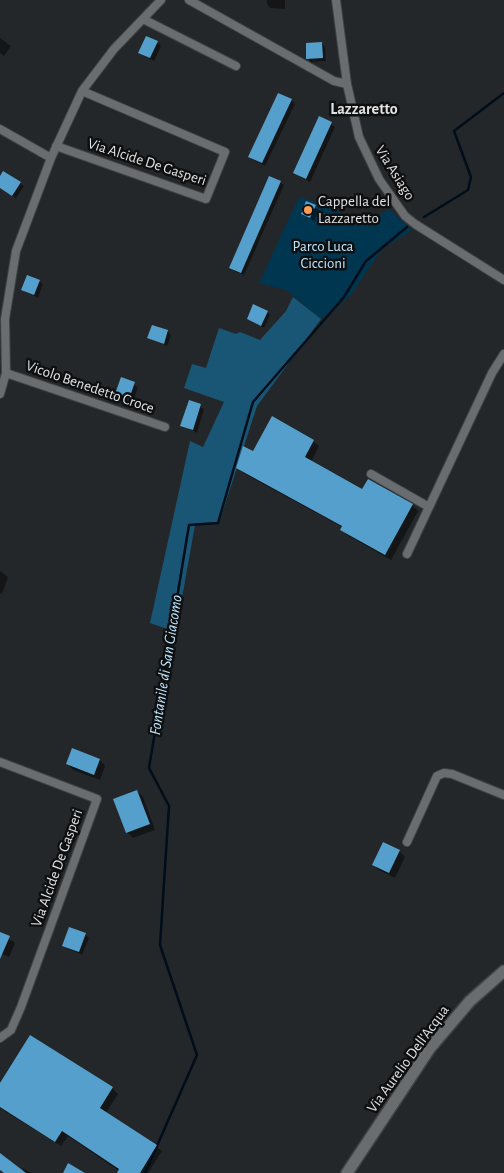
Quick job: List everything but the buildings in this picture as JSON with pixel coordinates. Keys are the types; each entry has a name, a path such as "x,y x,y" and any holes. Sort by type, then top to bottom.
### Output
{"street":[{"path":"0,394 6,373 5,319 16,251 51,158 82,91 114,49 161,0"},
{"path":"189,0 334,81 347,84"},
{"name":"Via Asiago","path":"336,0 347,84 359,137 368,159 390,196 405,216 504,280"},
{"path":"143,19 236,66"},
{"name":"Via Alcide De Gasperi","path":"56,146 206,199 225,152 82,91"},
{"path":"0,129 51,158"},
{"path":"407,554 492,373 504,354"},
{"name":"Vicolo Benedetto Croce","path":"6,373 165,428"},
{"path":"371,474 429,507"},
{"name":"Via Alcide De Gasperi","path":"0,762 97,799 21,1007 11,1030 0,1038"},
{"path":"407,842 437,776 444,773 452,774 504,795"},
{"name":"Via Aurelio Dell'Acqua","path":"347,1173 447,1027 470,1001 504,971"}],"green space":[{"name":"Parco Luca Ciccioni","path":"301,197 368,223 389,209 412,230 382,249 350,296 321,319 286,290 259,283 297,201"}],"shaded area":[{"path":"293,297 321,319 257,406 219,523 195,525 176,632 150,623 190,441 203,447 224,402 184,388 192,364 206,368 219,328 236,334 240,332 260,340 286,311"}],"waterway":[{"name":"Fontanile di San Giacomo","path":"424,217 468,190 471,177 454,131 504,93"},
{"name":"Fontanile di San Giacomo","path":"145,1173 197,1055 160,945 169,806 149,768 189,525 218,523 253,402 344,297 366,261 407,227"}],"place":[{"name":"Cappella del Lazzaretto","path":"308,210"}],"district":[{"name":"Lazzaretto","path":"364,109"}]}
